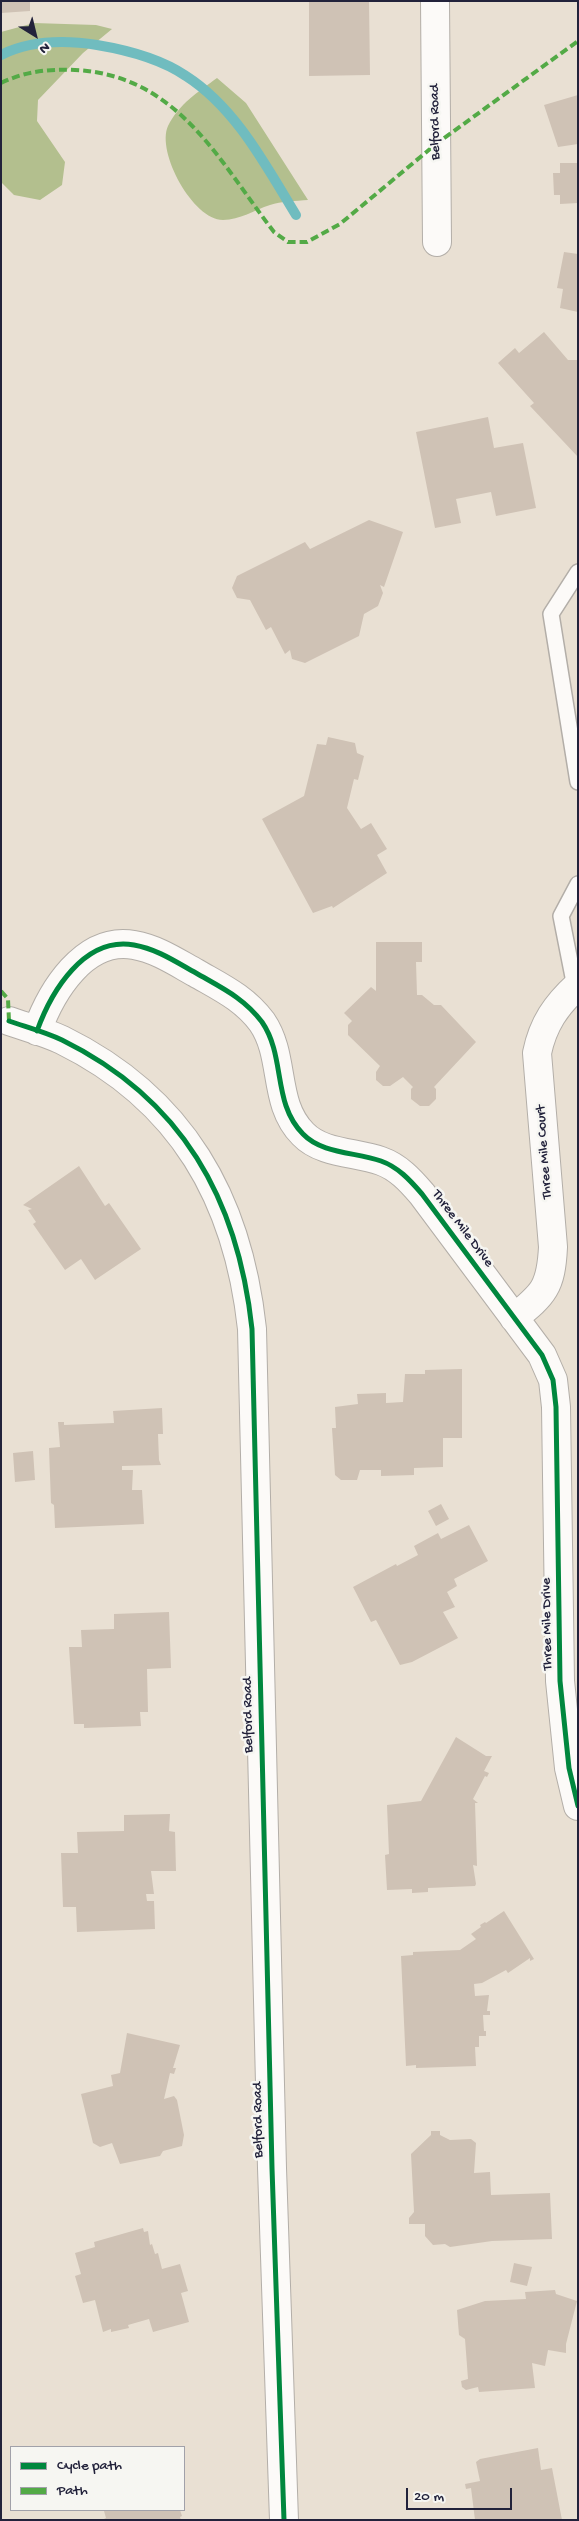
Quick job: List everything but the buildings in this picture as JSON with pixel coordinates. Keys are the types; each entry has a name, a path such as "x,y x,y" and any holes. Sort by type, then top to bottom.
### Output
{"street":[{"name":"Belford Road","path":"435,1 437,242"},
{"name":"Three Mile Drive","path":"37,1031 44,1011 72,968 90,955 110,946 132,944 157,951 243,1000 262,1023 274,1045 281,1096 290,1117 304,1135 324,1147 382,1161 406,1175 542,1355 553,1380 556,1407 560,1681 569,1768 578,1806"},
{"name":"Three Mile Court","path":"514,1318 543,1292 552,1272 553,1247 538,1053 540,1036 548,1020 559,1003 577,986"},
{"name":"Belford Road","path":"9,1020 61,1040 102,1063 138,1088 167,1117 192,1149 214,1186 230,1224 241,1260 249,1300 252,1329 272,2168 284,2520"}],"lane":[{"path":"578,572 551,614 578,782"},
{"path":"577,986 561,916 578,884"}],"green space":[{"path":"34,23 96,25 112,29 83,53 38,100 37,121 65,162 62,185 40,200 14,195 1,182 1,32"},
{"path":"217,78 246,103 308,200 274,204 241,217 223,220 212,217 200,209 189,197 172,167 167,152 166,138 168,126 183,105"}],"waterway":[{"path":"1,55 24,46 48,42 85,43 132,53 155,60 176,70 204,89 235,121 261,158 296,215"}],"marked path":[{"path":"1,83 37,72 75,70 111,75 142,87 169,105 192,126 214,151 274,232 288,242 307,242 340,224 436,144 578,41"},
{"path":"1,991 8,999 9,1021"}],"cycle path":[{"path":"37,1031 51,1000 72,970 85,958 100,949 116,945 134,945 158,953 232,994 248,1006 262,1022 274,1050 287,1108 293,1122 303,1134 311,1141 329,1149 381,1161 398,1170 408,1179 422,1194 542,1355 553,1380 556,1407 560,1681 569,1768 578,1806"},
{"path":"9,1021 62,1040 104,1064 140,1092 171,1123 197,1158 217,1196 233,1237 245,1282 252,1329 272,2168 284,2520"}]}
